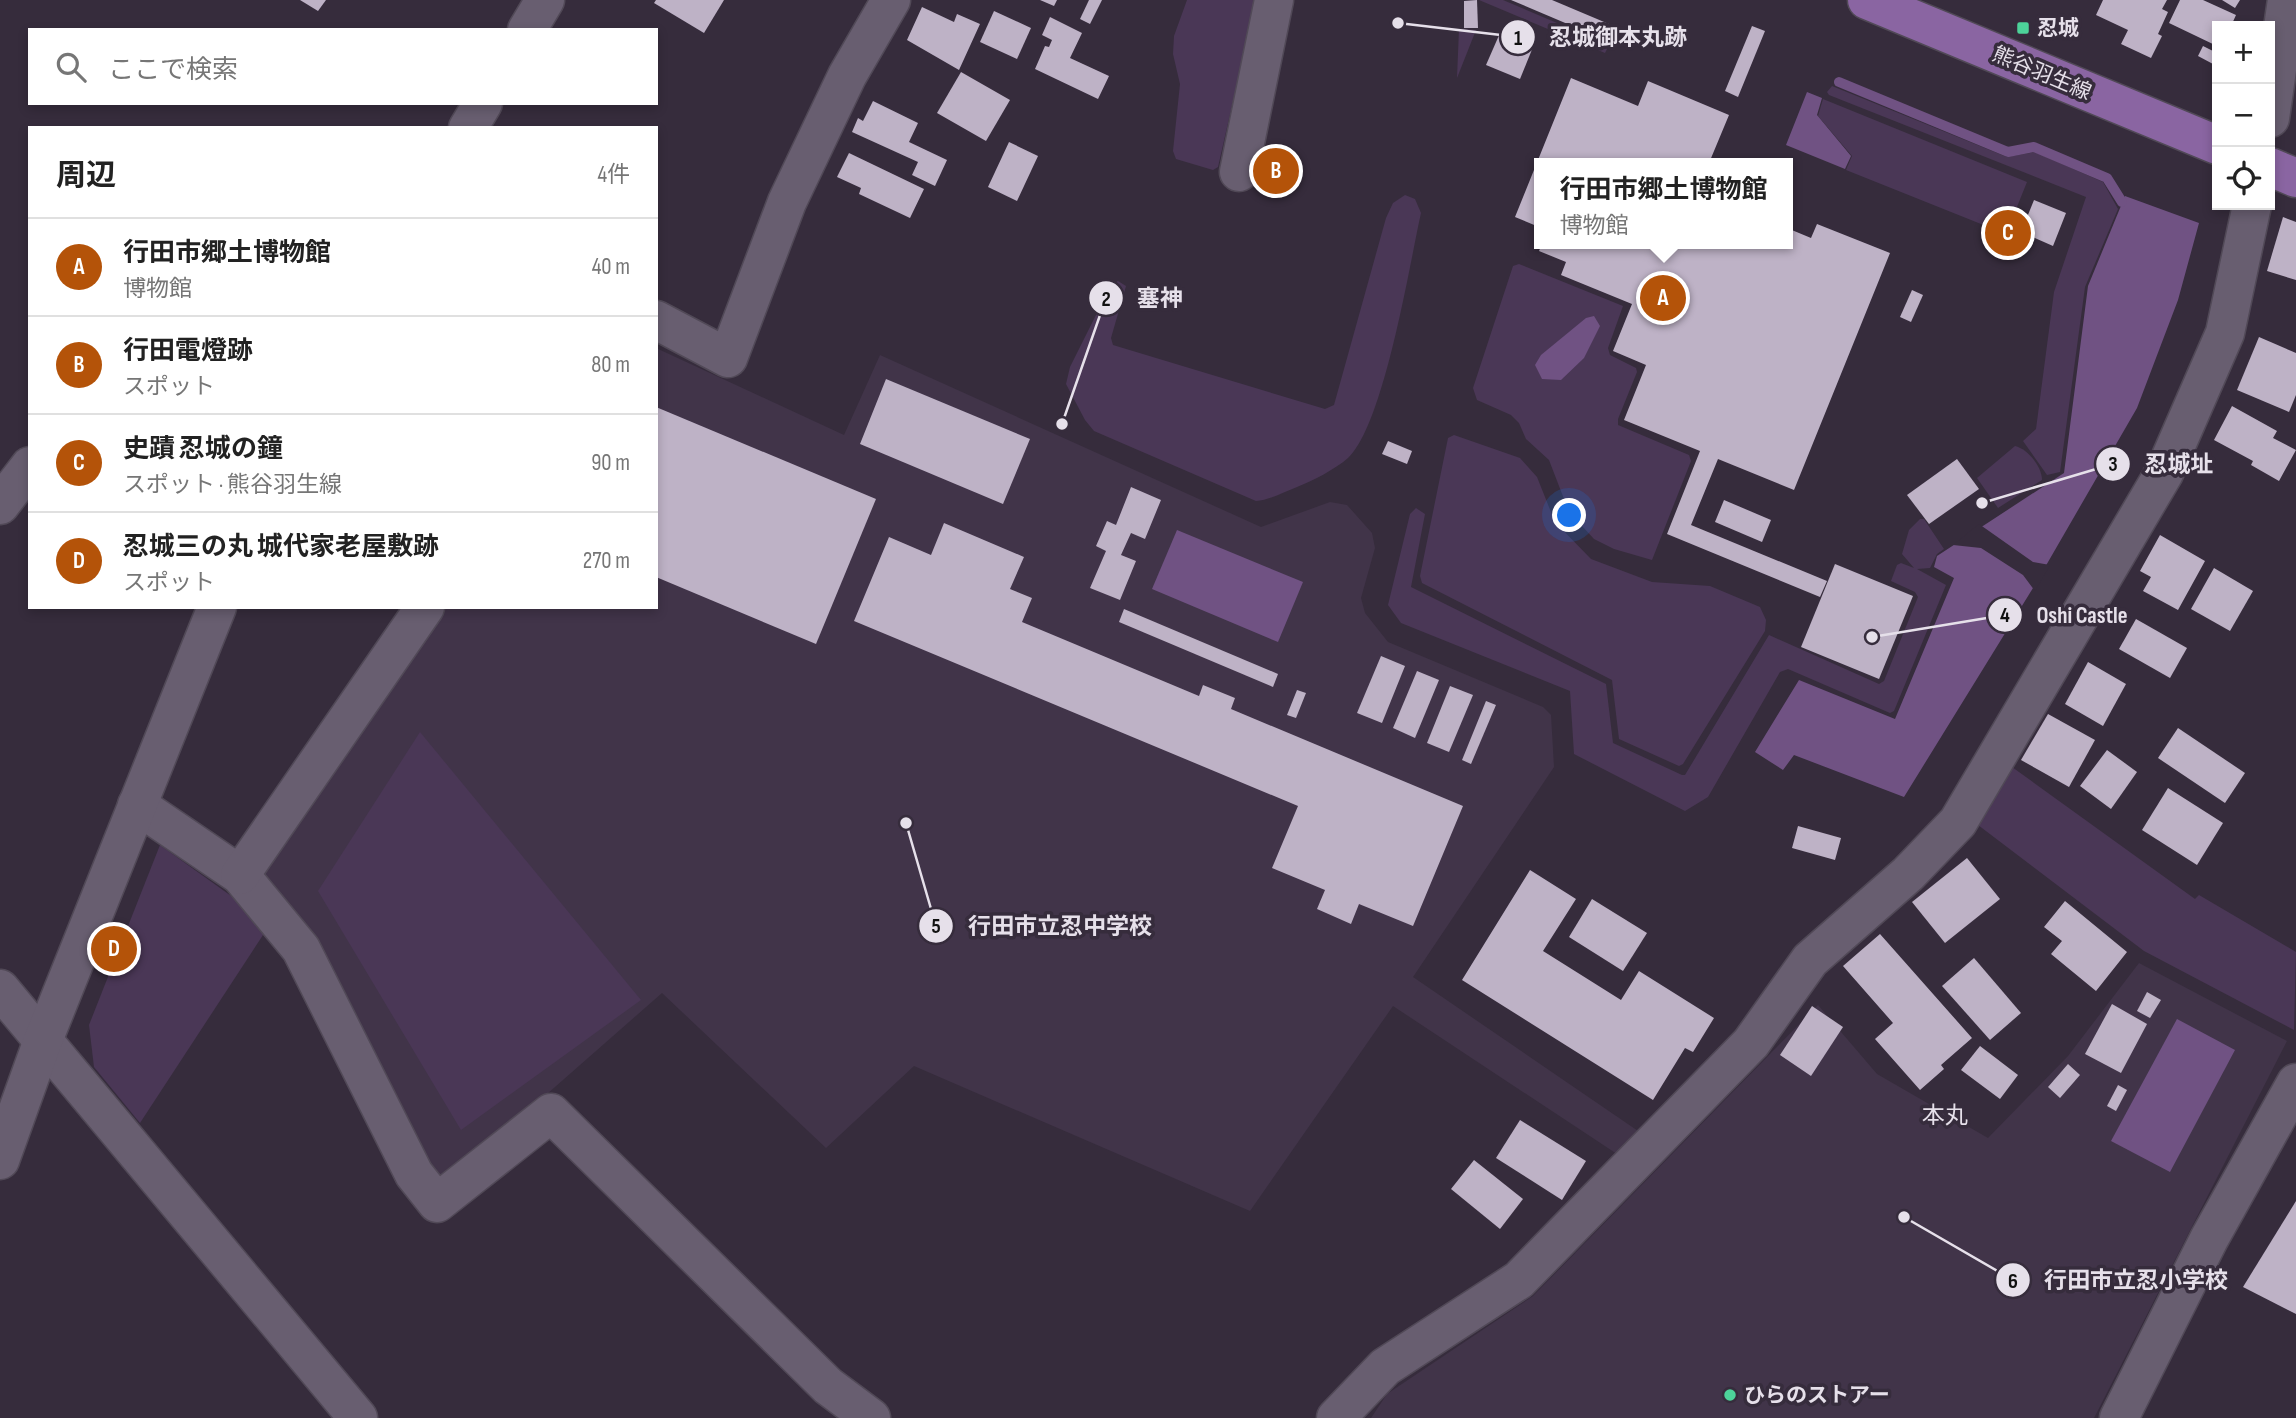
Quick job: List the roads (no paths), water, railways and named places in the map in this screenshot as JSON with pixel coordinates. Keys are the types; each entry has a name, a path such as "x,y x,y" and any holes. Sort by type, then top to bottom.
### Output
{"main road":[{"name":"熊谷羽生線","path":"1867,0 2212,143"},
{"path":"2275,169 2296,178"}],"street":[{"path":"528,28 545,0"},
{"path":"658,321 728,358 787,202 847,76 891,0"},
{"path":"1240,172 1274,0"},
{"path":"2275,84 2287,0"},
{"path":"469,126 482,105"},
{"path":"1336,1418 1385,1367 1519,1280 1751,1043 1810,960 1908,874 1958,822 2164,473 2225,333 2251,210"},
{"path":"0,505 28,469"},
{"path":"0,1160 43,1043 216,609"},
{"path":"240,875 424,609"},
{"path":"137,805 240,875 301,949 414,1174 437,1203 551,1113 828,1386 870,1418"},
{"path":"0,989 358,1418"},
{"path":"2119,1418 2208,1239 2296,1083"}],"waterway":[{"path":"1839,82 2008,152 2034,147 2107,178 2122,202"}],"place":[{"name":"忍城御本丸跡","path":"1398,23"},
{"name":"忍城","path":"2023,28"},
{"name":"行田電燈跡","path":"1276,171"},
{"name":"史蹟 忍城の鐘","path":"2008,233"},
{"name":"行田市郷土博物館","path":"1663,298"},
{"name":"塞神","path":"1062,424"},
{"name":"忍城址","path":"1982,503"},
{"name":"Oshi Castle","path":"1872,637"},
{"name":"行田市立忍中学校","path":"906,823"},
{"name":"忍城三の丸 城代家老屋敷跡","path":"114,949"},
{"name":"行田市立忍小学校","path":"1904,1217"},
{"name":"ひらのストアー","path":"1730,1395"}],"district":[{"name":"本丸","path":"1945,1115"}]}
